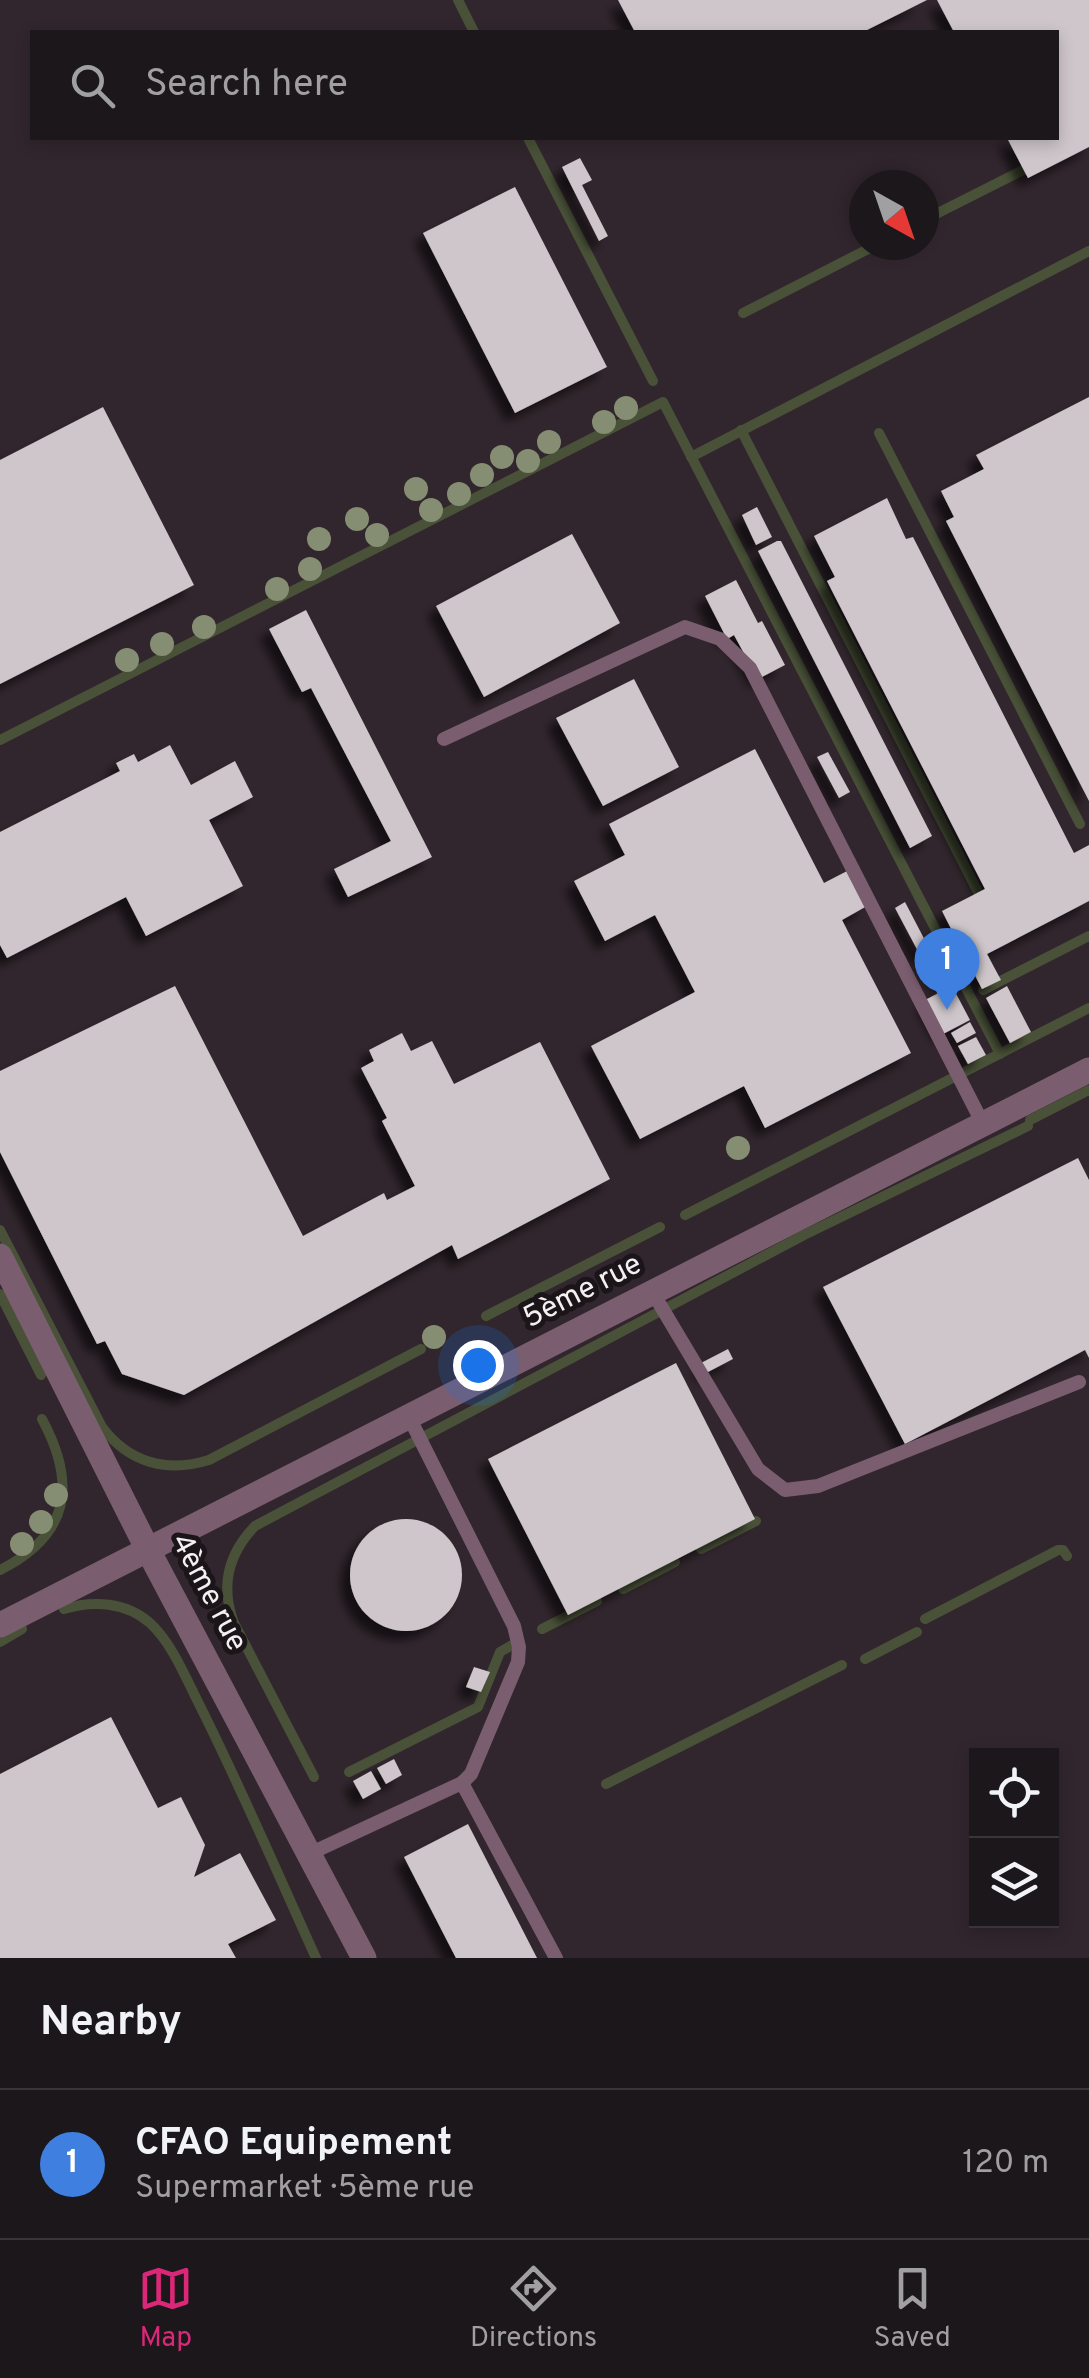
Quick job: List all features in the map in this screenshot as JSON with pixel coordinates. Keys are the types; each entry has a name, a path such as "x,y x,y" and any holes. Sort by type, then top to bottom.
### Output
{"street":[{"name":"5ème rue","path":"0,1626 1089,1070"},
{"name":"4ème rue","path":"0,1256 148,1550 364,1958"}],"lane":[{"path":"444,739 685,627 720,639 750,668 983,1124"},
{"path":"652,1293 758,1469 785,1490 818,1486 1079,1382"},
{"path":"309,1854 462,1782 478,1762 518,1662 514,1626 409,1417"},
{"path":"462,1782 556,1958"}],"shaded area":[{"path":"0,0 1089,0 1089,1958 0,1958"}],"building":[{"path":"618,0 927,0 867,30 634,30"},
{"path":"937,0 1089,0 1089,147 1028,178 1008,140 1059,140 1059,30 953,30"},
{"path":"580,158 592,180 582,185 608,236 599,241 562,167"},
{"path":"515,187 607,367 515,413 423,233"},
{"path":"1089,397 1089,801 946,521 954,517 941,491 984,469 976,455"},
{"path":"103,407 194,585 0,684 0,460"},
{"path":"887,498 906,539 913,537 1074,853 1089,845 1089,901 987,954 1001,980 982,989 942,911 985,889 827,581 835,577 814,536"},
{"path":"757,507 772,537 756,545 742,515"},
{"path":"572,534 620,623 484,697 436,606"},
{"path":"781,541 932,836 910,848 758,551"},
{"path":"736,580 785,665 758,679 734,635 727,639 705,596"},
{"path":"306,610 432,857 348,897 334,869 391,841 311,688 302,692 269,629"},
{"path":"634,679 679,767 603,806 556,718"},
{"path":"170,745 191,785 235,761 253,797 209,820 243,886 146,936 126,897 7,958 0,945 0,832 120,771 116,763 134,754 138,762"},
{"path":"755,749 824,883 849,870 867,906 842,920 911,1053 765,1128 744,1086 640,1139 591,1046 695,992 655,915 605,941 574,881 625,855 609,824"},
{"path":"828,752 850,792 839,798 817,757"},
{"path":"905,902 930,950 920,955 895,908"},
{"path":"175,986 303,1236 384,1193 387,1200 415,1186 361,1068 374,1061 369,1050 402,1033 411,1051 432,1041 454,1084 540,1042 610,1179 458,1259 452,1245 184,1395 122,1374 105,1341 97,1344 0,1152 0,1071"},
{"path":"952,986 970,1020 943,1034 925,1000"},
{"path":"1007,986 1031,1032 1010,1043 986,998"},
{"path":"970,1022 976,1033 957,1043 951,1033"},
{"path":"976,1037 986,1055 968,1064 958,1046"},
{"path":"1078,1158 1089,1180 1089,1358 1085,1350 905,1444 823,1287"},
{"path":"728,1349 733,1359 706,1373 701,1363"},
{"path":"676,1363 755,1519 568,1615 488,1459"},
{"path":"406,1519 427,1523 446,1535 458,1554 462,1575 458,1596 446,1615 427,1627 406,1631 385,1627 366,1615 354,1596 350,1575 354,1554 366,1535 385,1523"},
{"path":"474,1667 490,1672 481,1692 466,1687"},
{"path":"111,1717 158,1808 181,1797 205,1845 194,1877 240,1853 276,1920 228,1944 236,1958 0,1958 0,1774"},
{"path":"394,1759 402,1775 386,1784 377,1768"},
{"path":"371,1771 381,1789 363,1799 353,1781"},
{"path":"468,1824 537,1958 456,1958 404,1857"}],"waterway":[{"path":"458,0 473,30"},
{"path":"529,140 653,381"},
{"path":"939,212 1035,164"},
{"path":"691,457 1089,251"},
{"path":"743,313 849,259"},
{"path":"0,740 663,402 1000,1054"},
{"path":"741,430 978,892"},
{"path":"879,433 1080,824"},
{"path":"983,990 1089,936"},
{"path":"685,1215 1089,1008"},
{"path":"1030,1120 1089,1090"},
{"path":"314,1777 230,1609 229,1571 238,1548 255,1526 804,1235 1028,1126"},
{"path":"486,1316 660,1227"},
{"path":"0,1230 102,1427 124,1449 150,1462 178,1465 209,1460 421,1349"},
{"path":"0,1294 41,1375"},
{"path":"0,1570 41,1541 60,1506 60,1465 42,1419"},
{"path":"701,1549 756,1521"},
{"path":"925,1619 1058,1550 1067,1556"},
{"path":"623,1589 675,1562"},
{"path":"542,1629 597,1601"},
{"path":"64,1609 86,1604 120,1607 141,1616 166,1641 231,1770 316,1958"},
{"path":"0,1642 22,1629"},
{"path":"865,1659 917,1632"},
{"path":"349,1772 478,1707 500,1652 514,1644"},
{"path":"606,1784 842,1665"}],"place":[{"name":"CFAO Equipement","path":"947,1010"}]}
